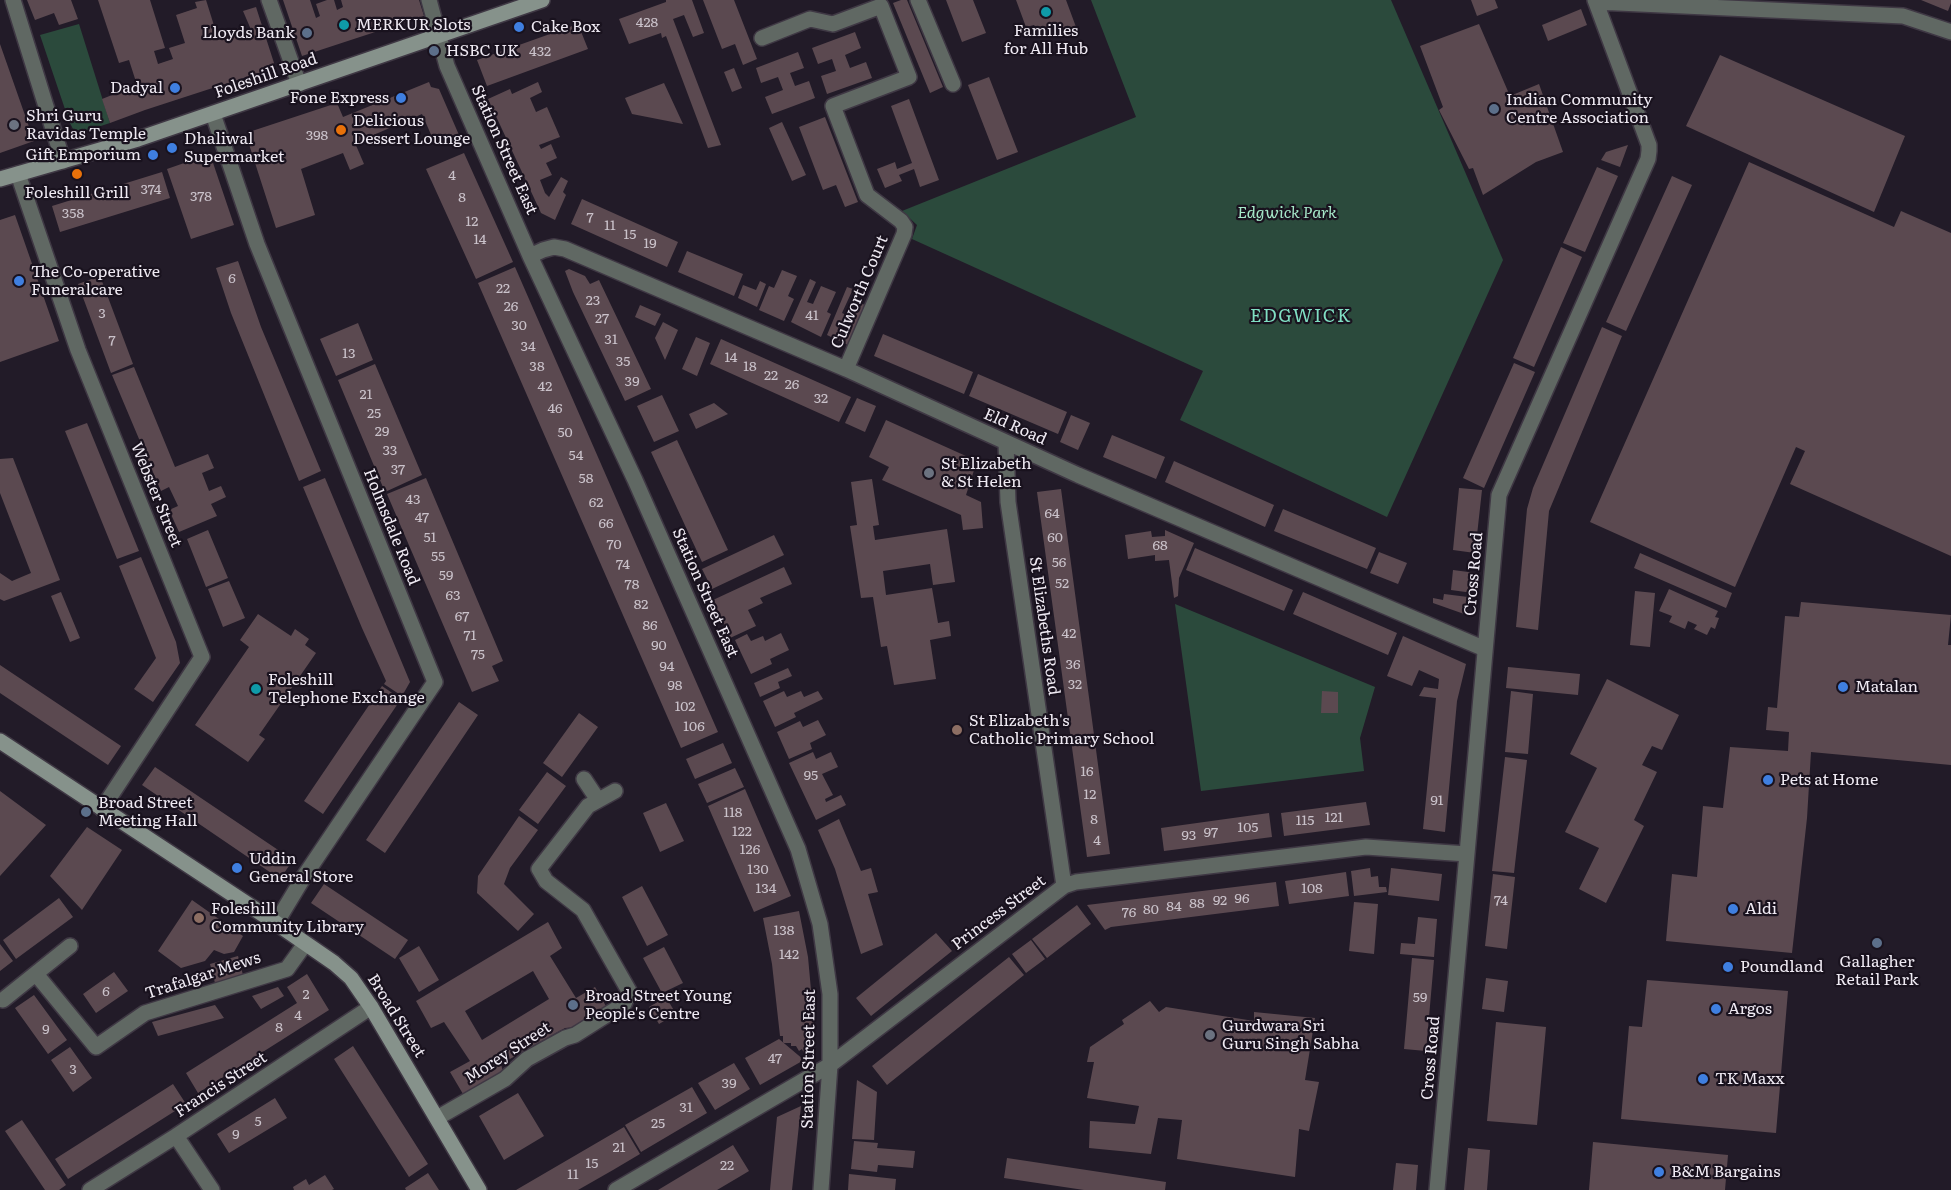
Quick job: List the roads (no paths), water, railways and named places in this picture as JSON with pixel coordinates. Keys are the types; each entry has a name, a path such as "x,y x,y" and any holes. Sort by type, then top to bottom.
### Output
{"street":[{"path":"13,0 63,160"},
{"path":"269,0 299,84"},
{"name":"Station Street East","path":"429,0 447,66 530,256 635,480 798,849 820,924 830,994 830,1065 820,1190"},
{"name":"Foleshill Road","path":"0,179 138,139 542,0"},
{"path":"918,0 953,84"},
{"path":"1596,1 1903,16 1951,32"},
{"name":"Cross Road","path":"1437,1190 1499,495 1648,159 1649,145 1596,1"},
{"name":"Culworth Court","path":"762,38 810,20 833,24 882,6 909,77 833,106 867,195 901,220 905,227 846,369"},
{"name":"Holmsdale Road","path":"213,114 256,244 435,682 305,875 276,923"},
{"name":"Webster Street","path":"18,174 78,350 202,657 102,809"},
{"name":"Eld Road","path":"530,256 554,247 565,249 846,369 1006,443 1485,650"},
{"name":"St Elizabeths Road","path":"1006,443 1008,502 1064,886"},
{"name":"Broad Street","path":"0,741 276,923 334,963 351,978 371,1007 479,1190"},
{"path":"584,778 598,800"},
{"name":"Morey Street","path":"437,1118 505,1079 527,1059 575,1035 624,1004 629,991 583,910 546,881 539,869 588,806 615,790"},
{"name":"Princess Street","path":"616,1190 830,1065 1064,886 1076,882 1366,847 1467,854"},
{"name":"Trafalgar Mews","path":"36,974 96,1047 145,1013 287,969 305,944"},
{"path":"3,1000 70,946"},
{"name":"Francis Street","path":"90,1190 371,1007"},
{"path":"176,1136 212,1190"}],"place":[{"name":"Families for All Hub","path":"1046,12"},
{"name":"MERKUR Slots","path":"344,25"},
{"name":"Cake Box","path":"519,27"},
{"name":"Lloyds Bank","path":"307,33"},
{"name":"HSBC UK","path":"434,51"},
{"name":"Dadyal","path":"175,88"},
{"name":"Fone Express","path":"401,98"},
{"name":"Indian Community Centre Association","path":"1494,109"},
{"name":"Shri Guru Ravidas Temple","path":"14,125"},
{"name":"Delicious Dessert Lounge","path":"341,130"},
{"name":"Dhaliwal Supermarket","path":"172,148"},
{"name":"Gift Emporium","path":"153,155"},
{"name":"Foleshill Grill","path":"77,174"},
{"name":"The Co-operative Funeralcare","path":"19,281"},
{"name":"St Elizabeth & St Helen","path":"929,473"},
{"name":"Matalan","path":"1843,687"},
{"name":"Foleshill Telephone Exchange","path":"256,689"},
{"name":"St Elizabeth's Catholic Primary School","path":"957,730"},
{"name":"Pets at Home","path":"1768,780"},
{"name":"Broad Street Meeting Hall","path":"86,812"},
{"name":"Uddin General Store","path":"237,868"},
{"name":"Aldi","path":"1733,909"},
{"name":"Foleshill Community Library","path":"199,918"},
{"name":"Gallagher Retail Park","path":"1877,943"},
{"name":"Poundland","path":"1728,967"},
{"name":"Broad Street Young People's Centre","path":"573,1005"},
{"name":"Argos","path":"1716,1009"},
{"name":"Gurdwara Sri Guru Singh Sabha","path":"1210,1035"},
{"name":"TK Maxx","path":"1703,1079"},
{"name":"B&M Bargains","path":"1659,1172"}],"district":[{"name":"EDGWICK","path":"1301,317"}],"park label":[{"name":"Edgwick Park","path":"1287,213"}]}
